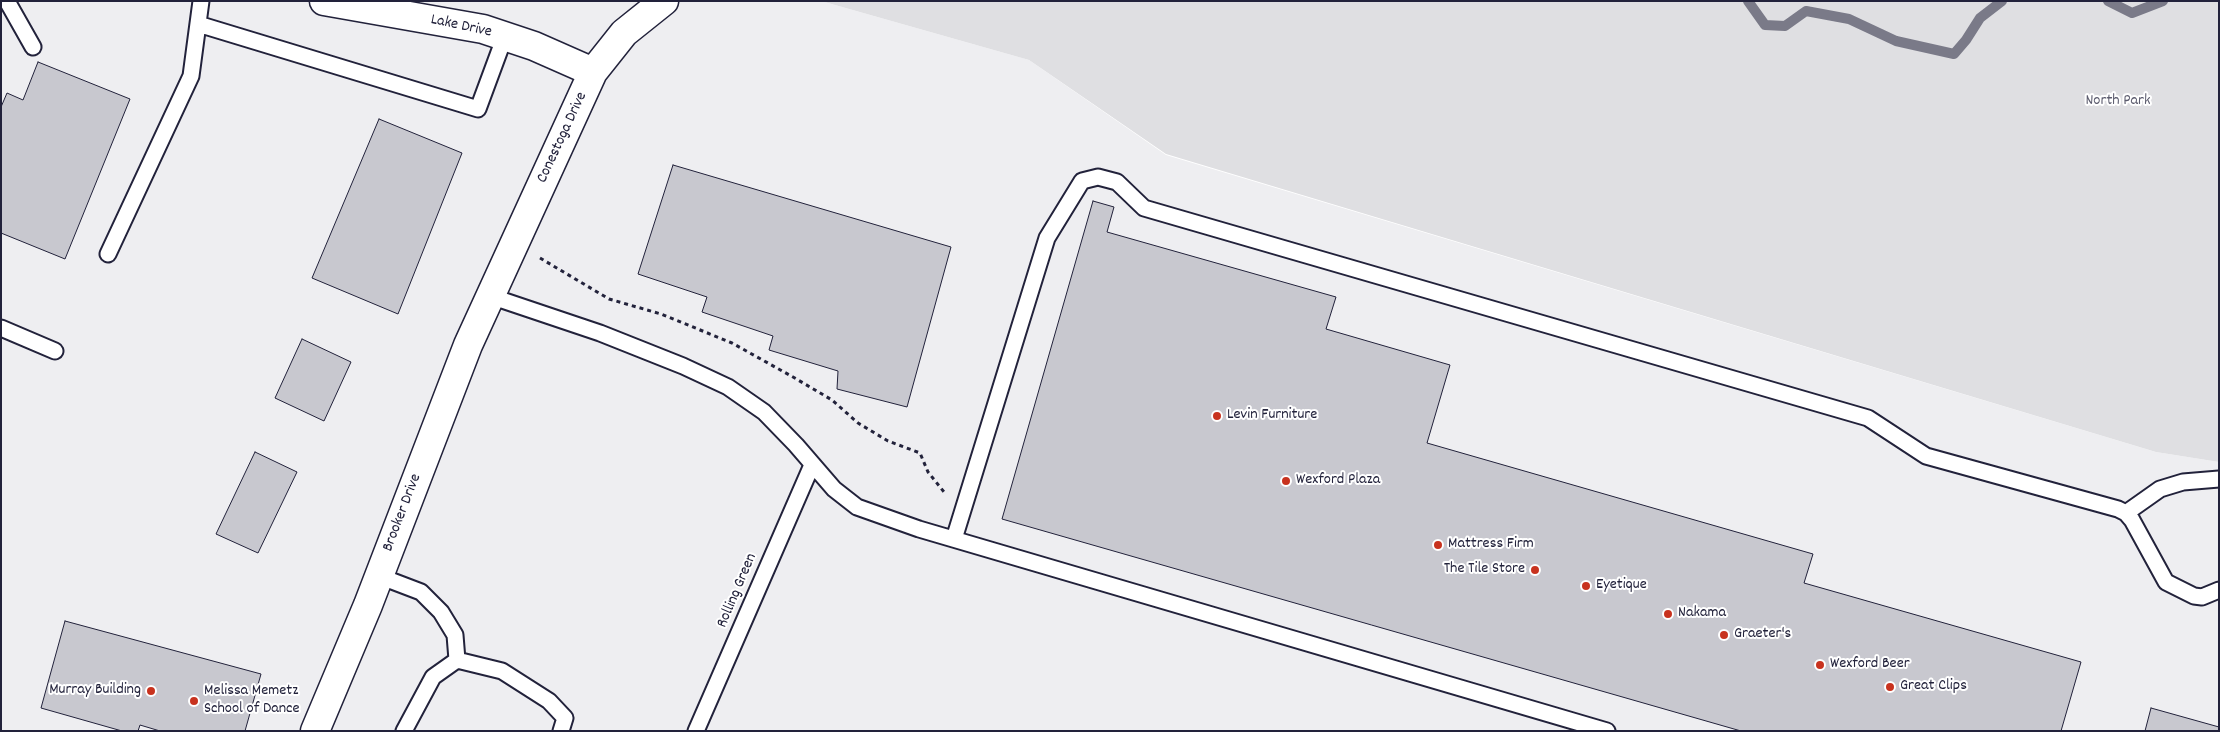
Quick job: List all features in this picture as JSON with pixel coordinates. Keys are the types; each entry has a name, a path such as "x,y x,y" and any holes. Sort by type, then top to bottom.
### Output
{"street":[{"name":"Lake Drive","path":"327,1 483,29 534,46 593,72"},
{"name":"Conestoga Drive","path":"490,296 593,72 624,33 663,2"},
{"name":"Brooker Drive","path":"315,731 379,576 450,389 490,296"}],"lane":[{"path":"7,1 33,46"},
{"path":"108,254 191,76 201,1"},
{"path":"198,24 478,109 505,36"},
{"path":"954,539 1047,238 1082,181 1098,177 1117,182 1144,208 1868,418 1926,456 2126,513 2166,582 2194,596 2202,597 2219,590"},
{"path":"490,296 600,332 684,366 728,387 764,412 834,489 857,507 954,539 1607,731"},
{"path":"1,328 55,351"},
{"name":"Rolling Green","path":"696,731 812,464"},
{"path":"2126,513 2160,489 2183,482 2219,479"},
{"path":"379,576 421,592 441,612 454,635 457,660"},
{"path":"404,731 433,677 457,660 502,671 549,701 565,718 562,731"}],"path":[{"path":"515,243 609,299 661,314 732,343 832,400 858,423 888,441 920,453 928,472 945,494 963,509"}],"shaded area":[{"path":"1,1 821,1 1029,60 1166,155 2156,452 2219,462 2219,731 1,731"}],"green space":[{"name":"North Park","path":"821,1 2219,1 2219,462 2156,452 1166,154 1029,60"}],"building":[{"path":"38,62 130,99 65,259 1,233 1,107 7,93 23,100"},
{"path":"379,119 462,153 398,314 312,278"},
{"path":"673,165 951,247 907,407 837,389 838,371 769,350 773,336 702,312 707,297 638,274"},
{"name":"Wexford Plaza","path":"1093,201 1114,207 1107,232 1336,297 1326,329 1450,365 1427,443 1813,554 1804,583 2081,662 2061,731 1741,731 1002,519"},
{"path":"302,339 351,362 324,421 275,398"},
{"path":"255,452 297,472 258,553 216,534"},
{"name":"Murray Building","path":"65,621 261,674 245,731 160,731 140,725 138,731 122,731 41,708"},
{"path":"2151,708 2219,727 2219,731 2145,731"}],"waterway":[{"path":"1748,1 1765,25 1785,26 1806,11 1849,19 1896,41 1954,54 1966,40 1980,18 2002,1"},
{"path":"2108,1 2132,13 2163,1"}],"place":[{"name":"Levin Furniture","path":"1217,416"},
{"name":"Wexford Plaza","path":"1286,481"},
{"name":"Mattress Firm","path":"1438,545"},
{"name":"The Tile Store","path":"1535,570"},
{"name":"Eyetique","path":"1586,586"},
{"name":"Nakama","path":"1668,614"},
{"name":"Graeter's","path":"1724,635"},
{"name":"Wexford Beer","path":"1820,665"},
{"name":"Great Clips","path":"1890,687"},
{"name":"Murray Building","path":"151,691"},
{"name":"Melissa Memetz School of Dance","path":"194,701"}]}
